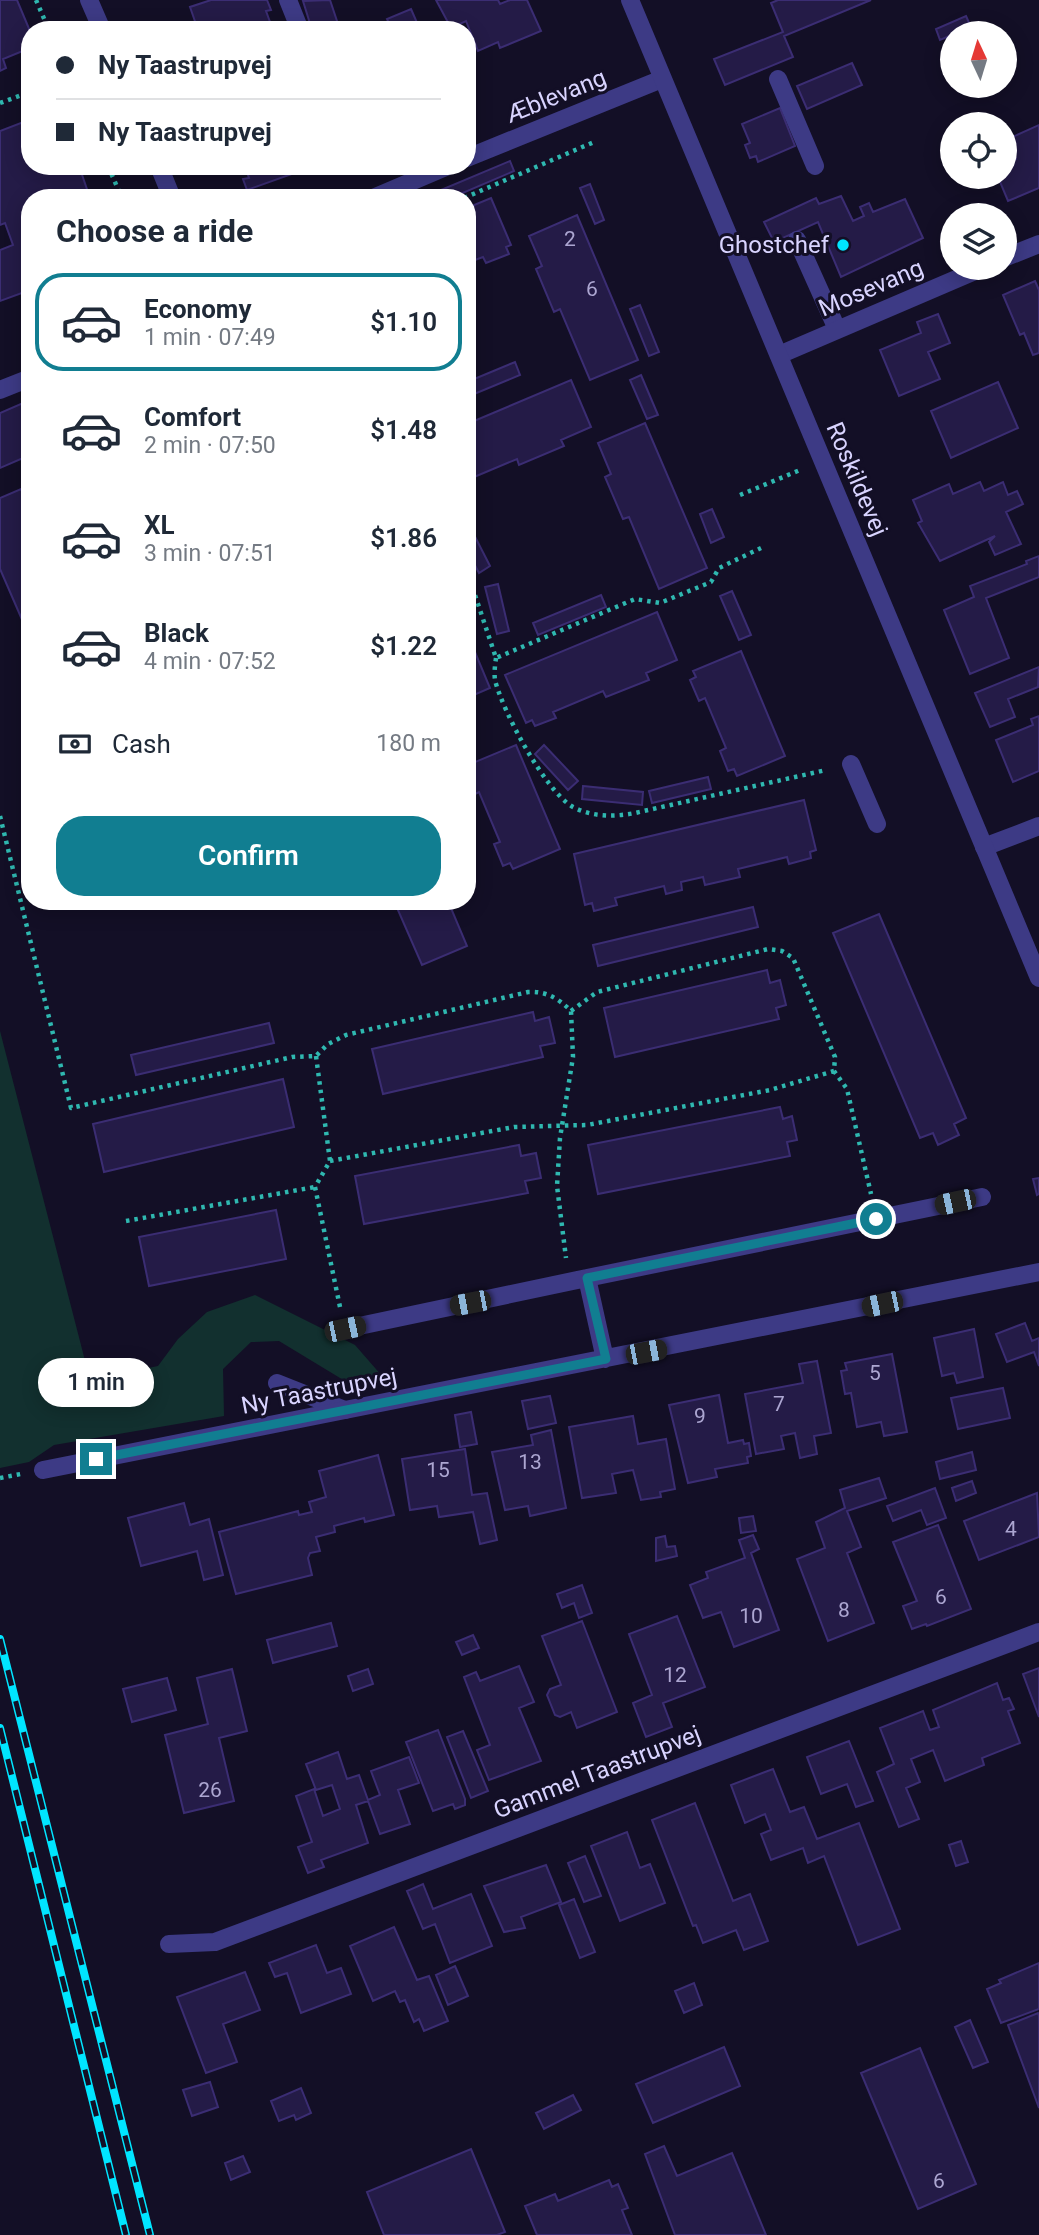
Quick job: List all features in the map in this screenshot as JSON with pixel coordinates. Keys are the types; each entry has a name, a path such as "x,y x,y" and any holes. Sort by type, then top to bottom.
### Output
{"street":[{"path":"288,0 296,21"},
{"name":"Roskildevej","path":"630,0 1039,978"},
{"path":"95,2 100,21"},
{"name":"Æblevang","path":"476,154 662,79"},
{"path":"778,79 815,166"},
{"path":"394,189 428,175"},
{"path":"797,240 836,329"},
{"path":"1017,253 1039,244"},
{"name":"Mosevang","path":"779,355 953,280"},
{"path":"0,390 21,382"},
{"path":"851,764 877,824"},
{"path":"984,847 1039,825"},
{"path":"345,1329 982,1197"},
{"name":"Ny Taastrupvej","path":"43,1470 1039,1272"},
{"path":"579,1280 606,1359"},
{"path":"277,1383 345,1410"},
{"name":"Gammel Taastrupvej","path":"169,1944 215,1942 1039,1632"}],"path":[{"path":"36,0 45,21"},
{"path":"0,103 21,95"},
{"path":"476,193 594,142"},
{"path":"740,495 822,460"},
{"path":"496,658 635,599 660,603 711,582 719,568 761,548"},
{"path":"476,598 496,658 495,678 516,732 539,770 571,806 592,814 615,817 851,764"},
{"path":"0,816 21,902"},
{"path":"23,910 71,1108 292,1057 316,1056 328,1044 346,1035 528,992 551,996 571,1011"},
{"path":"571,1011 597,992 768,949 782,951 793,958 835,1057 834,1072 847,1089 876,1219"},
{"path":"571,1011 573,1057 562,1124 558,1208 579,1280"},
{"path":"316,1056 330,1161 315,1187 345,1329"},
{"path":"330,1161 514,1127 587,1125 757,1093 834,1072"},
{"path":"126,1222 315,1187"}],"green space":[{"path":"0,1031 90,1380 158,1366 178,1339 207,1312 255,1295 355,1345 382,1376 345,1381 279,1341 251,1342 223,1369 224,1416 54,1445 29,1462 0,1468"}],"building":[{"path":"0,0 17,0 26,21 21,21 21,52 3,59 6,68 0,71"},
{"path":"211,0 267,0 271,10 266,11 270,21 195,21 190,7"},
{"path":"330,0 337,21 309,21 303,1"},
{"path":"436,0 498,0 500,4 510,0 527,0 541,31 500,48 498,42 478,51 476,21 447,21"},
{"path":"778,0 871,0 784,36 793,57 725,85 714,59 783,32 771,3"},
{"path":"411,9 416,21 388,21 387,19"},
{"path":"966,16 968,21 954,21"},
{"path":"852,63 862,85 807,109 797,86"},
{"path":"780,108 795,146 758,162 756,156 750,158 745,145 750,143 742,124"},
{"path":"21,123 21,175 82,175 87,189 21,189 21,293 0,301 0,250 13,245 5,223 0,225 0,131"},
{"path":"1039,125 1039,188 1008,201 1003,189 1017,189 1017,135"},
{"path":"510,161 514,171 472,189 443,189"},
{"path":"248,175 289,175 247,189 243,179 249,178"},
{"path":"590,184 604,220 595,224 580,188"},
{"path":"841,196 853,221 864,216 860,207 869,203 873,212 905,199 923,238 841,277 818,222 774,242 764,222 816,198 819,204"},
{"path":"491,198 511,245 506,247 509,254 486,263 483,257 476,260 476,204"},
{"path":"577,215 638,360 590,380 560,309 554,312 536,269 542,266 529,236"},
{"path":"1035,281 1039,290 1039,353 1033,355 1024,333 1020,335 1003,295"},
{"path":"640,305 659,352 649,356 630,309"},
{"path":"938,314 950,343 928,352 940,379 899,396 880,350 921,333 917,322"},
{"path":"515,362 520,375 476,393 476,378"},
{"path":"641,375 658,415 647,419 630,380"},
{"path":"571,380 591,427 561,440 564,446 519,465 517,459 476,476 476,420"},
{"path":"998,382 1018,428 951,458 931,411"},
{"path":"21,404 21,459 0,468 0,413"},
{"path":"645,423 707,568 659,589 629,517 623,519 605,477 611,474 598,443"},
{"path":"980,482 984,491 1003,482 1008,495 1017,491 1023,504 1006,512 1021,544 995,555 989,542 995,536 940,561 918,523 922,521 913,500 949,484 953,494"},
{"path":"21,489 21,617 0,569 0,498"},
{"path":"712,509 724,537 711,543 700,514"},
{"path":"476,539 490,566 479,573 476,567"},
{"path":"1039,556 1039,577 986,598 1009,658 970,674 944,610 974,597 970,586 1027,564 1026,561"},
{"path":"498,584 509,631 497,634 485,587"},
{"path":"732,591 751,635 739,640 720,596"},
{"path":"601,595 606,607 538,635 533,623"},
{"path":"657,612 677,660 646,673 649,680 606,697 603,691 553,712 556,718 535,726 532,720 526,723 505,675"},
{"path":"741,651 785,756 737,776 734,769 728,771 720,751 726,748 705,698 699,701 690,680 696,677 693,671"},
{"path":"476,655 490,688 476,694"},
{"path":"1039,667 1038,687 1008,699 1015,717 990,727 975,693"},
{"path":"1039,716 1039,771 1013,782 996,740 1033,725 1031,719"},
{"path":"516,745 560,849 513,869 510,863 503,866 494,844 500,842 479,792 476,794 476,762"},
{"path":"544,745 578,781 568,790 535,754"},
{"path":"708,777 711,789 652,803 649,791"},
{"path":"583,786 643,792 642,805 582,799"},
{"path":"804,800 816,850 810,852 811,858 789,864 787,857 738,869 740,877 705,885 703,877 681,882 682,890 666,894 664,886 615,898 617,905 594,911 592,903 585,905 574,854"},
{"path":"753,907 758,927 598,966 593,945"},
{"path":"398,910 452,910 467,946 422,965"},
{"path":"879,914 966,1118 954,1124 959,1135 938,1145 933,1133 920,1138 833,933"},
{"path":"767,970 770,983 780,980 786,1005 776,1008 779,1019 615,1057 604,1008"},
{"path":"533,1012 535,1021 549,1017 555,1043 540,1046 543,1057 383,1094 372,1049"},
{"path":"269,1023 274,1043 136,1075 131,1055"},
{"path":"283,1079 294,1127 104,1172 93,1124"},
{"path":"780,1107 783,1119 792,1116 797,1140 787,1142 790,1156 598,1194 588,1145"},
{"path":"519,1145 521,1156 536,1153 541,1178 525,1181 528,1193 364,1224 355,1176"},
{"path":"1039,1178 1039,1194 1037,1195 1033,1179"},
{"path":"276,1210 286,1259 149,1286 139,1237"},
{"path":"1025,1323 1032,1341 1039,1338 1039,1366 1034,1352 1007,1362 996,1334"},
{"path":"974,1329 983,1377 957,1383 954,1373 942,1376 934,1338"},
{"path":"892,1354 907,1432 884,1436 881,1422 857,1427 851,1393 845,1394 841,1371 847,1370 845,1363"},
{"path":"817,1361 831,1433 814,1436 817,1454 800,1458 795,1433 781,1436 784,1449 756,1454 745,1394 803,1383 799,1364"},
{"path":"1003,1388 1010,1418 958,1429 951,1398"},
{"path":"719,1395 728,1443 743,1440 744,1444 749,1443 751,1456 747,1457 748,1463 715,1469 717,1477 688,1483 669,1405"},
{"path":"550,1396 556,1423 528,1429 522,1401"},
{"path":"471,1412 477,1444 460,1447 455,1415"},
{"path":"633,1416 638,1444 666,1439 675,1489 660,1492 661,1497 641,1500 633,1470 612,1474 616,1493 582,1498 569,1427"},
{"path":"551,1430 566,1508 530,1516 528,1506 505,1510 492,1452 533,1445 531,1435"},
{"path":"465,1449 472,1495 487,1493 497,1540 480,1544 473,1512 439,1517 437,1506 410,1510 402,1459"},
{"path":"972,1452 976,1470 940,1479 936,1462"},
{"path":"378,1455 394,1515 365,1522 364,1518 334,1526 335,1532 316,1537 320,1551 310,1553 308,1558 312,1575 236,1594 219,1532 298,1511 299,1515 312,1512 309,1502 326,1497 319,1471"},
{"path":"879,1478 886,1498 847,1511 861,1547 847,1553 874,1623 828,1641 797,1559 825,1548 816,1522 845,1508 840,1490"},
{"path":"972,1481 976,1493 956,1501 952,1488"},
{"path":"935,1488 946,1518 927,1525 921,1510 893,1521 887,1506"},
{"path":"1037,1493 1039,1537 979,1560 964,1521"},
{"path":"184,1503 190,1525 209,1519 223,1575 204,1580 197,1551 141,1566 128,1518"},
{"path":"753,1516 756,1531 741,1533 739,1518"},
{"path":"938,1525 971,1609 912,1629 903,1606 917,1601 893,1542"},
{"path":"753,1535 759,1549 751,1553 779,1630 734,1647 721,1612 703,1618 690,1585 708,1578 706,1572 745,1558 739,1540"},
{"path":"665,1536 667,1547 675,1546 677,1556 656,1561 656,1538"},
{"path":"582,1585 592,1613 579,1618 574,1603 562,1608 557,1594"},
{"path":"677,1616 705,1687 663,1703 672,1727 646,1737 633,1703 652,1695 629,1634"},
{"path":"582,1621 617,1712 577,1728 571,1712 560,1717 555,1715 547,1695 550,1689 561,1685 542,1636"},
{"path":"331,1623 337,1646 273,1663 267,1640"},
{"path":"473,1635 479,1648 462,1655 456,1642"},
{"path":"519,1666 534,1702 519,1708 541,1761 489,1780 477,1750 490,1745 464,1677 476,1672 480,1681"},
{"path":"1039,1668 1039,1717 1023,1674"},
{"path":"232,1669 247,1731 219,1738 234,1801 184,1813 165,1735 208,1724 197,1678"},
{"path":"368,1669 373,1684 353,1691 348,1676"},
{"path":"167,1678 176,1710 132,1722 123,1689"},
{"path":"997,1683 1003,1700 1009,1698 1014,1709 1008,1711 1020,1743 982,1758 984,1765 945,1781 933,1750 911,1759 920,1782 906,1788 919,1819 899,1827 877,1772 894,1764 880,1728 923,1711 930,1730 939,1727 933,1710"},
{"path":"438,1730 465,1805 455,1809 453,1804 433,1811 406,1742"},
{"path":"463,1731 488,1791 471,1798 447,1737"},
{"path":"849,1741 873,1801 856,1807 847,1784 821,1794 807,1757"},
{"path":"338,1752 347,1779 359,1775 368,1800 380,1795 371,1771 409,1757 419,1783 398,1790 410,1824 380,1834 368,1801 356,1805 368,1843 321,1860 324,1867 308,1873 298,1847 312,1842 296,1796 314,1789 323,1816 340,1809 332,1785 316,1790 306,1764"},
{"path":"773,1769 790,1812 804,1807 817,1839 859,1823 900,1929 858,1945 824,1856 808,1863 803,1848 771,1860 761,1834 771,1830 765,1814 745,1823 731,1785"},
{"path":"695,1803 733,1901 750,1894 768,1941 744,1950 736,1930 703,1943 696,1925 693,1926 652,1820"},
{"path":"627,1832 640,1868 650,1864 665,1903 620,1921 591,1846"},
{"path":"961,1841 968,1862 956,1866 949,1845"},
{"path":"585,1856 601,1896 584,1902 568,1863"},
{"path":"546,1865 561,1902 521,1917 525,1928 504,1932 484,1886"},
{"path":"423,1884 433,1909 471,1894 492,1946 450,1963 435,1924 423,1929 407,1891"},
{"path":"574,1899 595,1952 580,1958 559,1905"},
{"path":"394,1927 417,1980 429,1976 448,2021 424,2031 419,2019 414,2022 405,2000 400,2002 395,1991 373,2001 350,1946"},
{"path":"316,1945 327,1973 341,1968 351,1994 301,2013 287,1973 275,1977 269,1963"},
{"path":"1039,1963 1039,2009 1001,2023 987,1989 1001,1983 999,1980"},
{"path":"455,1966 468,1996 448,2005 436,1975"},
{"path":"245,1972 260,2010 223,2024 237,2062 206,2073 177,1997"},
{"path":"694,1983 702,2005 684,2013 675,1991"},
{"path":"1038,2013 1039,2016 1039,2108 1008,2025"},
{"path":"970,2020 988,2062 973,2068 955,2027"},
{"path":"724,2047 740,2086 653,2123 636,2084"},
{"path":"920,2048 976,2184 918,2209 861,2073"},
{"path":"210,2082 218,2107 192,2116 183,2090"},
{"path":"301,2088 311,2113 296,2120 294,2115 279,2121 271,2101"},
{"path":"573,2095 581,2110 544,2129 536,2113"},
{"path":"664,2146 677,2176 732,2153 766,2235 675,2235 645,2154"},
{"path":"471,2149 505,2232 497,2235 384,2235 367,2192"},
{"path":"243,2156 250,2172 231,2180 225,2163"},
{"path":"609,2180 612,2187 618,2184 628,2208 622,2210 632,2235 537,2235 525,2206 555,2194 558,2201"}],"railway":[{"path":"0,1639 150,2235"},
{"path":"0,1728 126,2235"}],"place":[{"name":"Ghostchef","path":"843,245"}],"route":[{"path":"96,1459 606,1359 587,1278 876,1219"}]}
